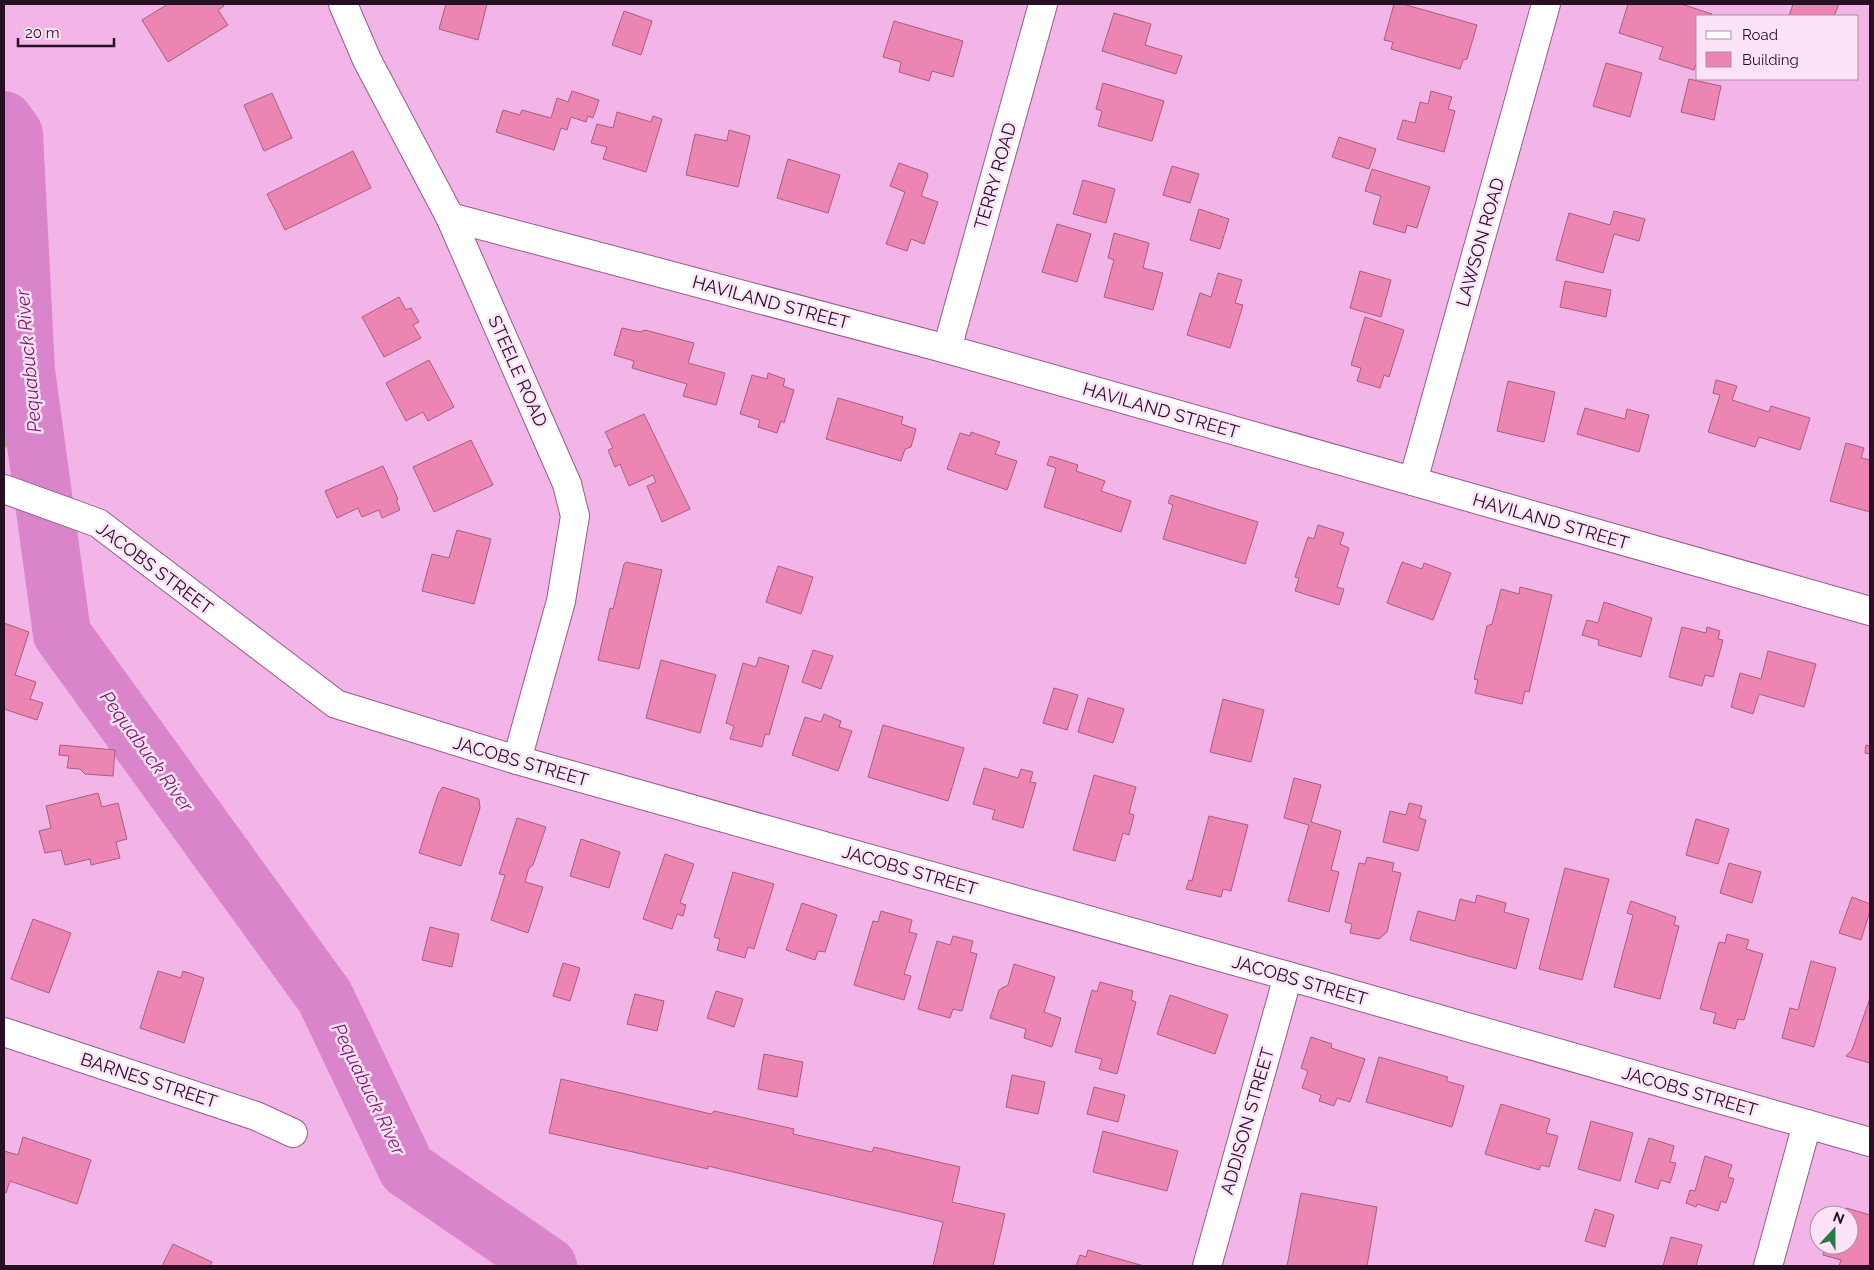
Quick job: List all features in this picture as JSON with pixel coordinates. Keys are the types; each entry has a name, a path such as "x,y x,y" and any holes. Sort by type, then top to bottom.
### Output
{"street":[{"name":"STEELE ROAD","path":"343,4 367,60 450,216 567,484 575,516 561,601 517,760"},
{"name":"TERRY ROAD","path":"947,349 1043,4"},
{"name":"LAWSON ROAD","path":"1413,481 1546,4"},
{"name":"HAVILAND STREET","path":"450,216 947,349 1870,611"},
{"name":"JACOBS STREET","path":"9,490 98,523 336,704 517,760 1288,976 1870,1142"},
{"name":"ADDISON STREET","path":"1207,1266 1288,976"},
{"name":"BARNES STREET","path":"4,1032 256,1116 293,1133"},
{"path":"1768,1266 1807,1124"}],"shaded area":[{"path":"4,281 27,341 9,448 4,447"}],"building":[{"path":"168,4 222,4 224,6 218,10 228,25 168,62 142,20"},
{"path":"446,4 487,4 478,40 439,29"},
{"path":"1394,4 1403,4 1477,25 1467,59 1463,60 1460,69 1391,49 1393,42 1384,40"},
{"path":"1628,4 1681,4 1712,14 1696,15 1696,64 1694,70 1659,59 1663,47 1619,33"},
{"path":"1793,4 1839,4 1834,15 1789,15"},
{"path":"624,11 652,21 641,55 612,45"},
{"path":"1114,13 1151,24 1145,45 1182,56 1176,74 1102,51"},
{"path":"894,21 963,41 953,77 932,71 929,81 899,72 901,62 883,57"},
{"path":"1606,63 1642,73 1630,117 1593,106"},
{"path":"1689,79 1721,86 1714,120 1681,112"},
{"path":"1103,83 1164,101 1152,141 1098,126 1102,111 1096,109"},
{"path":"572,91 599,100 593,118 588,116 586,122 571,117 567,130 561,128 554,150 496,132 503,110 520,115 522,110 551,118 557,98 568,102"},
{"path":"1431,91 1452,97 1448,109 1455,111 1444,152 1397,139 1403,120 1415,123 1420,102 1428,104"},
{"path":"272,93 292,138 264,151 244,105"},
{"path":"617,112 651,122 653,116 662,119 646,172 603,159 607,147 591,143 597,124 613,128"},
{"path":"729,130 750,136 738,187 686,175 695,134 727,141"},
{"path":"1339,137 1376,149 1369,169 1332,157"},
{"path":"353,151 371,188 285,230 267,194"},
{"path":"788,159 840,175 828,213 777,198"},
{"path":"899,163 927,173 928,176 921,196 938,202 924,244 911,239 907,251 886,244 905,192 890,186"},
{"path":"1172,166 1199,174 1190,203 1163,195"},
{"path":"1372,169 1430,187 1417,228 1407,225 1405,233 1373,224 1381,196 1365,191"},
{"path":"1083,180 1115,189 1106,223 1073,214"},
{"path":"1199,209 1229,219 1220,249 1190,240"},
{"path":"1614,211 1645,219 1639,241 1614,234 1603,273 1556,260 1569,213 1610,225"},
{"path":"1057,224 1091,234 1077,282 1042,272"},
{"path":"1114,233 1149,243 1143,268 1163,273 1153,310 1104,297 1114,260 1108,258"},
{"path":"1360,271 1391,280 1381,317 1350,308"},
{"path":"1218,273 1242,280 1235,303 1243,305 1230,348 1187,335 1200,293 1211,297"},
{"path":"1565,281 1611,290 1606,317 1560,307"},
{"path":"399,297 406,310 411,308 419,322 413,325 421,338 384,357 362,317"},
{"path":"1365,317 1404,330 1389,377 1384,375 1380,388 1357,381 1361,368 1351,365"},
{"path":"622,328 640,332 645,330 694,343 688,363 725,373 716,405 683,396 687,384 632,368 634,361 614,355"},
{"path":"429,360 454,407 428,421 423,412 406,421 386,383"},
{"path":"768,373 785,379 783,386 794,390 784,423 781,421 777,433 758,427 760,420 740,414 752,375 767,379"},
{"path":"1716,380 1737,386 1732,400 1769,412 1771,406 1810,418 1800,450 1759,437 1755,447 1708,432 1720,395 1713,393"},
{"path":"1508,381 1555,392 1544,442 1497,431"},
{"path":"838,398 903,417 901,424 916,429 911,447 905,449 901,461 826,439"},
{"path":"1585,408 1625,419 1627,409 1649,415 1639,452 1577,434"},
{"path":"644,414 690,509 662,522 647,486 656,482 653,475 629,486 620,464 615,467 608,450 613,448 605,432"},
{"path":"971,432 1000,442 995,454 1017,461 1007,490 947,469 960,433 970,436"},
{"path":"471,440 493,485 434,512 413,467"},
{"path":"1846,443 1864,448 1861,458 1870,460 1870,512 1830,501"},
{"path":"1050,456 1078,465 1076,471 1105,481 1101,491 1131,501 1121,532 1044,507 1056,468 1047,465"},
{"path":"383,466 398,499 396,500 400,510 382,518 379,510 362,517 358,508 337,518 325,491"},
{"path":"1171,495 1258,522 1245,564 1163,539 1173,505 1168,503"},
{"path":"1318,525 1344,533 1340,544 1349,548 1337,587 1344,589 1339,605 1295,591 1299,578 1295,577 1308,537 1314,539"},
{"path":"457,530 491,539 474,604 422,591 432,554 449,558"},
{"path":"626,562 662,570 639,669 598,660 610,608 613,609"},
{"path":"1402,562 1422,569 1424,563 1451,573 1433,620 1387,603"},
{"path":"778,566 813,577 801,614 766,602"},
{"path":"1520,587 1552,595 1529,692 1525,691 1522,704 1475,693 1478,680 1474,679 1487,626 1492,624 1501,589 1519,594"},
{"path":"1604,602 1652,618 1641,657 1598,645 1599,640 1582,635 1587,620 1598,623"},
{"path":"4,623 29,632 15,675 36,682 30,699 43,703 37,720 4,709"},
{"path":"1682,627 1706,633 1707,627 1720,631 1718,639 1723,640 1713,677 1705,675 1702,686 1669,677"},
{"path":"813,650 833,656 821,689 802,682"},
{"path":"1768,651 1816,664 1804,707 1759,694 1753,714 1731,707 1740,673 1761,679"},
{"path":"759,657 789,666 769,735 765,734 762,747 730,739 734,726 726,723 743,663 756,667"},
{"path":"661,660 716,675 700,733 646,718"},
{"path":"1054,688 1078,695 1067,730 1043,723"},
{"path":"1088,698 1124,709 1113,743 1078,732"},
{"path":"1223,699 1264,710 1251,762 1210,752"},
{"path":"824,714 841,721 839,727 852,731 838,771 792,755 805,717 821,722"},
{"path":"883,725 964,748 948,801 868,777"},
{"path":"60,745 115,750 113,776 85,774 80,769 67,768 69,756 59,755"},
{"path":"1866,745 1870,746 1870,754 1865,753"},
{"path":"984,768 1018,778 1021,769 1033,772 1030,782 1036,783 1023,828 992,819 995,810 973,804"},
{"path":"1094,775 1136,787 1129,813 1134,815 1129,835 1123,833 1115,861 1073,850"},
{"path":"1294,778 1321,785 1311,822 1341,831 1331,870 1339,872 1329,912 1288,901 1309,825 1284,818"},
{"path":"443,787 479,799 480,808 461,866 419,853 438,794"},
{"path":"98,793 102,807 118,803 127,839 116,842 120,858 91,865 90,859 65,865 61,850 45,853 39,831 51,828 46,806"},
{"path":"1409,803 1422,806 1419,818 1426,820 1418,851 1383,842 1390,811 1406,815"},
{"path":"1209,816 1248,825 1231,891 1223,889 1221,897 1186,889 1189,880 1192,881"},
{"path":"517,818 546,827 525,882 543,887 528,933 491,920 505,875 499,874"},
{"path":"1696,819 1729,829 1718,864 1686,855"},
{"path":"581,839 620,852 609,888 570,876"},
{"path":"665,854 694,864 680,903 686,905 683,916 677,914 672,929 643,919"},
{"path":"1367,857 1394,863 1392,871 1401,873 1387,932 1379,939 1350,933 1352,924 1345,922 1359,863 1365,864"},
{"path":"1729,863 1761,872 1752,903 1720,893"},
{"path":"1565,868 1609,879 1582,980 1539,969"},
{"path":"733,872 774,884 754,949 748,947 745,958 717,950 720,939 714,937"},
{"path":"1477,895 1506,903 1504,912 1529,919 1516,969 1410,940 1418,911 1455,921 1460,899 1475,903"},
{"path":"1852,897 1870,904 1870,911 1861,940 1839,933"},
{"path":"1631,901 1676,917 1674,925 1679,926 1660,999 1614,987 1633,915 1627,913"},
{"path":"802,903 837,915 825,952 818,951 815,960 786,950"},
{"path":"881,911 912,920 909,932 917,934 904,974 911,976 904,1000 854,985 873,921 878,922"},
{"path":"33,919 71,933 49,993 11,979"},
{"path":"430,927 459,934 452,967 422,960"},
{"path":"1727,934 1749,940 1746,949 1763,954 1744,1020 1738,1019 1735,1029 1713,1023 1716,1013 1700,1009 1719,942 1725,943"},
{"path":"953,936 973,941 970,952 977,954 962,1011 953,1009 950,1018 918,1009 937,941 950,945"},
{"path":"1811,961 1836,968 1814,1047 1782,1038 1790,1008 1798,1010"},
{"path":"563,963 580,968 570,1001 553,996"},
{"path":"1014,964 1055,977 1044,1012 1061,1018 1052,1047 1024,1038 1026,1029 990,1018 999,990 1008,985"},
{"path":"158,971 181,978 183,971 204,978 184,1043 140,1028"},
{"path":"1100,982 1133,991 1131,1000 1136,1002 1117,1074 1099,1069 1102,1059 1075,1052 1092,990 1097,992"},
{"path":"716,991 743,999 734,1027 707,1018"},
{"path":"635,994 664,1001 657,1031 627,1024"},
{"path":"1170,995 1228,1015 1215,1054 1157,1034"},
{"path":"1870,998 1870,1063 1846,1056 1852,1050"},
{"path":"1311,1037 1332,1044 1331,1048 1365,1059 1350,1102 1337,1098 1334,1106 1319,1101 1321,1095 1302,1088 1308,1071 1301,1068"},
{"path":"764,1054 803,1062 797,1097 758,1089"},
{"path":"1379,1057 1448,1077 1446,1081 1464,1086 1452,1127 1366,1102"},
{"path":"1012,1075 1045,1082 1038,1114 1006,1107"},
{"path":"561,1079 711,1114 714,1111 794,1129 793,1134 872,1152 874,1147 960,1167 952,1202 1005,1214 993,1266 933,1266 943,1222 708,1166 708,1169 549,1133"},
{"path":"1094,1087 1125,1095 1118,1122 1087,1114"},
{"path":"1501,1104 1550,1119 1546,1133 1558,1136 1549,1167 1541,1165 1539,1170 1485,1154"},
{"path":"1591,1121 1633,1133 1620,1181 1578,1169"},
{"path":"1103,1131 1178,1151 1167,1191 1093,1172"},
{"path":"23,1137 91,1160 77,1204 10,1181 6,1193 4,1192 4,1151 18,1155"},
{"path":"1649,1138 1674,1146 1670,1162 1676,1163 1670,1183 1661,1180 1658,1189 1635,1182"},
{"path":"1705,1156 1732,1165 1728,1177 1734,1179 1726,1203 1721,1201 1718,1211 1697,1204 1696,1207 1686,1203 1690,1190 1695,1191"},
{"path":"1301,1193 1377,1207 1367,1266 1287,1266"},
{"path":"1595,1209 1614,1215 1605,1247 1585,1241"},
{"path":"1859,1212 1870,1215 1870,1266 1839,1266 1841,1260 1823,1255 1859,1255"},
{"path":"1671,1237 1702,1245 1696,1266 1663,1266"},
{"path":"173,1244 212,1262 210,1266 162,1266"},
{"path":"1088,1250 1144,1266 1076,1266 1080,1255 1086,1257"}],"waterway":[{"name":"Pequabuck River","path":"4,120 14,134 26,371 62,634 325,997 407,1169 548,1266"}]}
